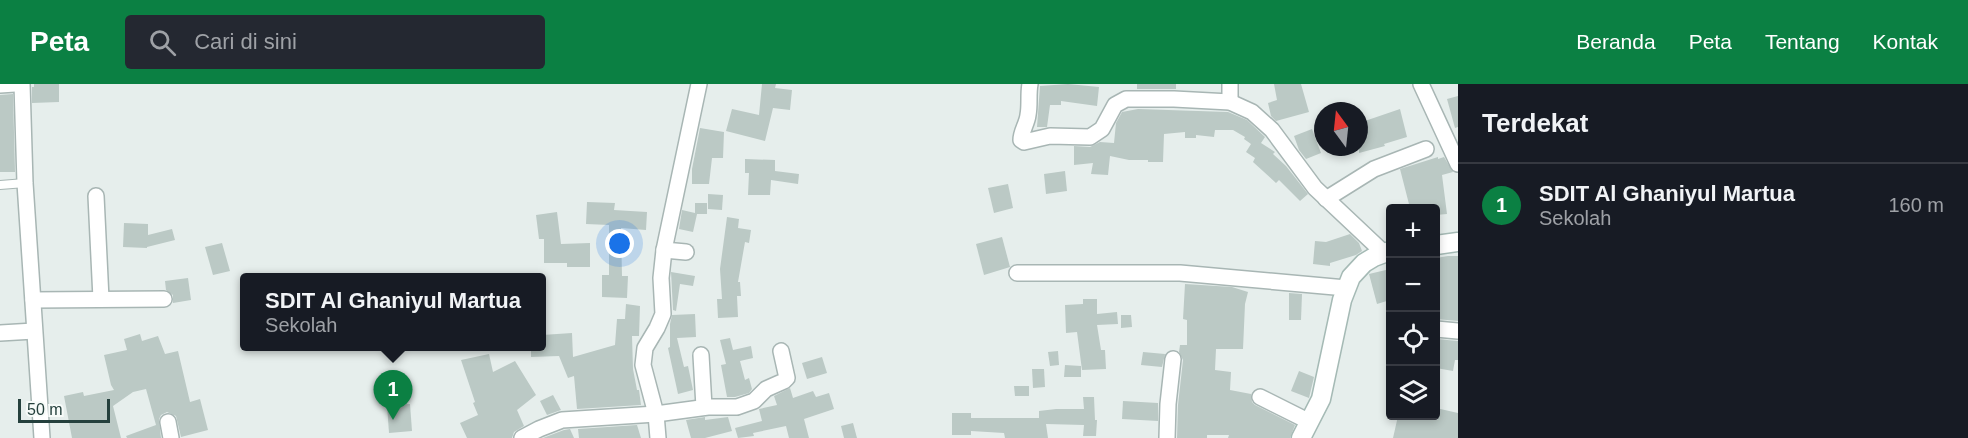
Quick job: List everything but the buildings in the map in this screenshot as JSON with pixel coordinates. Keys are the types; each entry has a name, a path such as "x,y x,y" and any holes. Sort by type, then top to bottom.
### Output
{"main road":[{"path":"1440,244 1458,242"},
{"path":"1305,430 1321,399 1346,288 1357,270 1374,257 1386,252"}],"street":[{"path":"0,85 15,84"},
{"path":"22,84 25,183 42,438"},
{"path":"658,438 656,414 643,365 645,348 663,314 664,250 699,84"},
{"path":"1030,84 1027,98 1028,115 1021,133 1021,140 1024,141 1050,136 1090,137 1102,129 1115,105 1126,91 1174,99 1230,102 1252,112 1272,130 1295,163 1326,199 1386,251"},
{"path":"1230,84 1230,102"},
{"path":"1421,84 1458,164"},
{"path":"1326,199 1374,169 1426,149"},
{"path":"96,196 101,299"},
{"path":"664,250 686,252"},
{"path":"1017,273 1180,273 1346,288"},
{"path":"33,300 164,299"},
{"path":"1440,329 1458,331"},
{"path":"0,333 34,331"},
{"path":"522,438 562,420 656,414 704,407 742,406 754,401 766,389 784,381 787,375 781,351"},
{"path":"702,355 704,407"},
{"path":"1167,438 1173,359"},
{"path":"1260,397 1305,430"},
{"path":"168,422 171,438"}],"lane":[{"path":"0,185 25,183"}],"place":[{"name":"SDIT Al Ghaniyul Martua","path":"393,420"}]}
